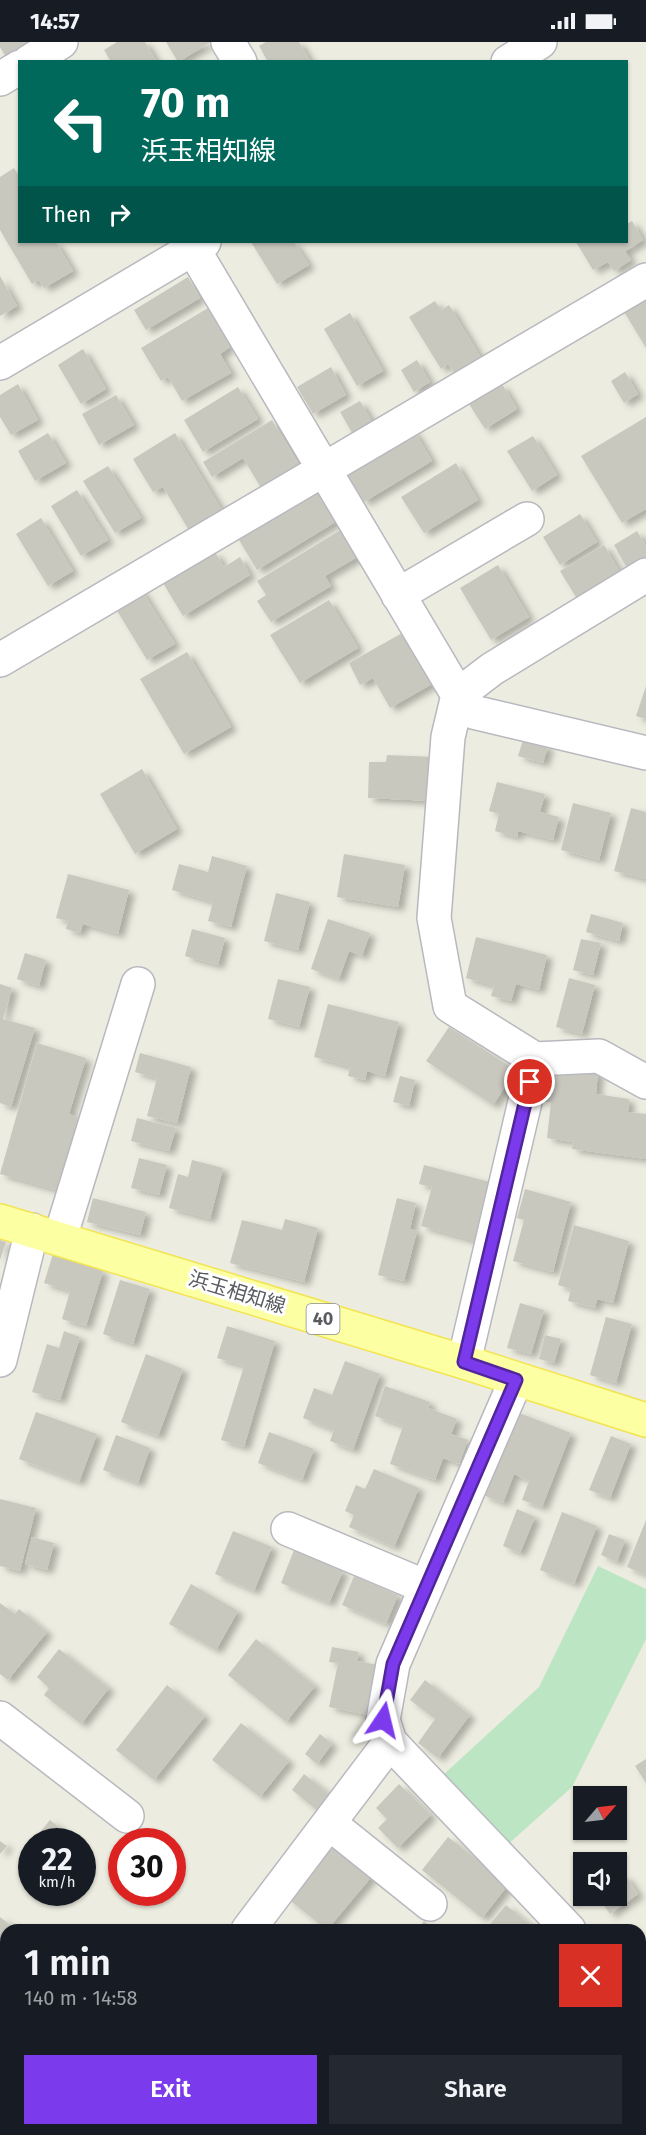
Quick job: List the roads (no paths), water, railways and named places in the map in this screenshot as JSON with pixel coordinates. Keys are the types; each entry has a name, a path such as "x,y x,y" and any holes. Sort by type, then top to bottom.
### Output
{"main road":[{"name":"浜玉相知線","path":"0,1221 464,1362 646,1420"}],"street":[{"path":"32,60 61,42"},
{"path":"68,42 79,60"},
{"path":"228,42 239,60"},
{"path":"511,60 540,42"},
{"path":"0,79 18,68"},
{"path":"0,363 195,244 398,595 458,695 473,712 646,753"},
{"path":"0,660 646,279"},
{"path":"398,595 526,519"},
{"path":"646,575 492,669 458,695 447,737 434,918 450,1006 535,1059 599,1056 646,1082"},
{"path":"0,1360 138,984"},
{"path":"464,1362 535,1059"},
{"path":"516,1380 393,1664 383,1720 390,1742 563,1924"},
{"path":"288,1529 426,1587"},
{"path":"0,1718 127,1816"},
{"path":"253,1924 390,1742"},
{"path":"329,1823 429,1904"}]}
